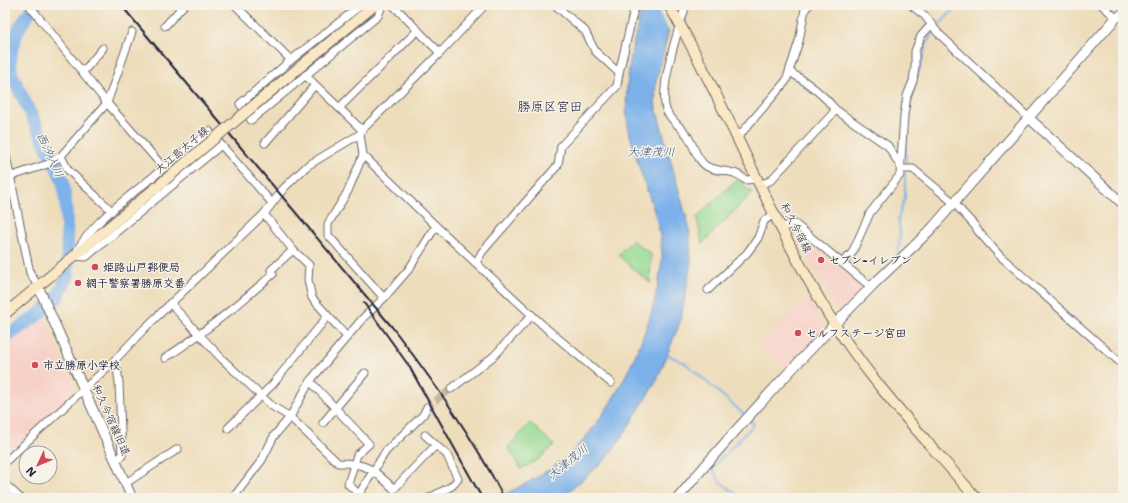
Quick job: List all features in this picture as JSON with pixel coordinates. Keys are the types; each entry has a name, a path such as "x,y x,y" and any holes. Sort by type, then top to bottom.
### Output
{"main road":[{"name":"大江島太子線","path":"5,314 106,228 303,71 375,5"},
{"name":"和久今宿線","path":"669,5 738,137 781,227 835,325 886,392 976,498"}],"street":[{"path":"29,5 107,103 164,168"},
{"path":"165,26 184,5"},
{"path":"235,5 291,60"},
{"path":"361,5 291,60 240,104 251,120 303,71 378,16 382,5"},
{"path":"393,5 440,53"},
{"path":"5,462 112,363 170,303 264,214 284,188 308,166 361,132 440,53 485,5"},
{"path":"555,5 585,31 595,51 619,73"},
{"path":"476,263 482,252 558,165 561,146 617,86 635,5"},
{"path":"686,5 667,79 666,110 672,120 687,135 698,158 707,166 740,175 745,180 759,182 770,181 836,110"},
{"path":"738,137 786,81 799,41 805,9 809,5"},
{"path":"911,5 925,16 938,33 1123,204"},
{"path":"678,498 720,447 872,287 907,255 1120,16 1102,5"},
{"path":"843,262 852,253 870,213 900,175 902,169 906,96 913,81 915,51 921,36 931,25"},
{"path":"339,108 418,30"},
{"path":"8,177 48,164 61,156 107,103 132,32"},
{"path":"83,72 103,48"},
{"path":"303,71 361,132 363,155 348,191 328,224 328,235 384,298"},
{"path":"790,72 806,82 828,100 836,110 888,146 902,169"},
{"path":"265,143 315,85"},
{"path":"221,145 86,257 74,256 89,231 112,210 209,131 272,203"},
{"path":"5,151 8,177 30,273 38,286"},
{"path":"363,155 436,226 532,315 611,383"},
{"path":"61,156 68,170 112,210"},
{"path":"902,169 913,169 954,203 976,226 978,231 999,255 1123,365"},
{"path":"708,290 747,253 758,238 764,221 775,213"},
{"path":"264,214 293,250 309,265 308,280 312,298 327,317 347,337"},
{"path":"781,227 795,224 872,287"},
{"path":"233,498 262,460 274,436 290,416 310,381 347,337 409,269 436,226"},
{"path":"89,231 106,228 101,245"},
{"path":"165,358 199,336 219,318 230,313 272,274 271,270 293,250"},
{"name":"和久今宿線旧道","path":"38,286 132,498"},
{"path":"170,303 199,336 261,396 272,406 290,416 338,463 355,463 373,469 394,489 436,445"},
{"path":"451,389 494,356 532,315"},
{"path":"228,428 261,396 327,317"},
{"path":"112,363 118,369 119,382 122,456 116,460"},
{"path":"323,423 365,373"},
{"path":"310,381 336,407 369,444 357,455 348,484 361,496 373,469 386,451 423,414 427,407"},
{"path":"425,435 447,455 458,479 452,486 429,498"},
{"path":"126,483 178,449"},
{"path":"5,484 20,498"}],"shaded area":[{"path":"811,245 865,290 840,315 805,251"},
{"path":"806,296 826,330 788,369 759,346"},
{"name":"市立勝原小学校","path":"43,313 76,390 5,459 5,340"}],"green space":[{"path":"737,179 752,193 702,244 697,217"},
{"path":"632,240 651,254 650,283 618,255"},
{"path":"530,423 554,445 539,459 521,469 508,447"}],"water":[{"name":"大津茂川","path":"643,5 675,5 656,82 655,104 689,227 691,259 680,322 658,378 622,437 604,461 561,498 497,498 527,483 556,465 574,450 589,433 604,413 630,368 641,343 649,319 656,295 662,262 661,239 629,133 626,104 630,61"}],"pier":[{"path":"655,5 677,6 670,33"}],"waterway":[{"name":"西汐入川","path":"5,338 39,314 57,298 68,276 66,206 63,181 12,75 12,46 19,29 35,5"},
{"path":"937,27 958,5"},
{"path":"917,77 928,41 934,31"},
{"path":"906,134 906,167"},
{"path":"898,255 900,233 898,219 905,198 905,172"},
{"path":"666,354 685,363 746,416"},
{"path":"738,498 734,492 720,482 712,468 754,424 749,419"}],"tunnel":[{"path":"427,407 451,389"}],"railway":[{"path":"121,5 392,327 452,410 479,453 504,498"},
{"path":"364,303 409,366 482,498"}],"place":[{"name":"セブン-イレブン","path":"821,260"},
{"name":"姫路山戸郵便局","path":"95,267"},
{"name":"網干警察署勝原交番","path":"78,283"},
{"name":"セルフステージ宮田","path":"798,333"},
{"name":"市立勝原小学校","path":"35,365"}],"district":[{"name":"勝原区宮田","path":"550,106"}]}
